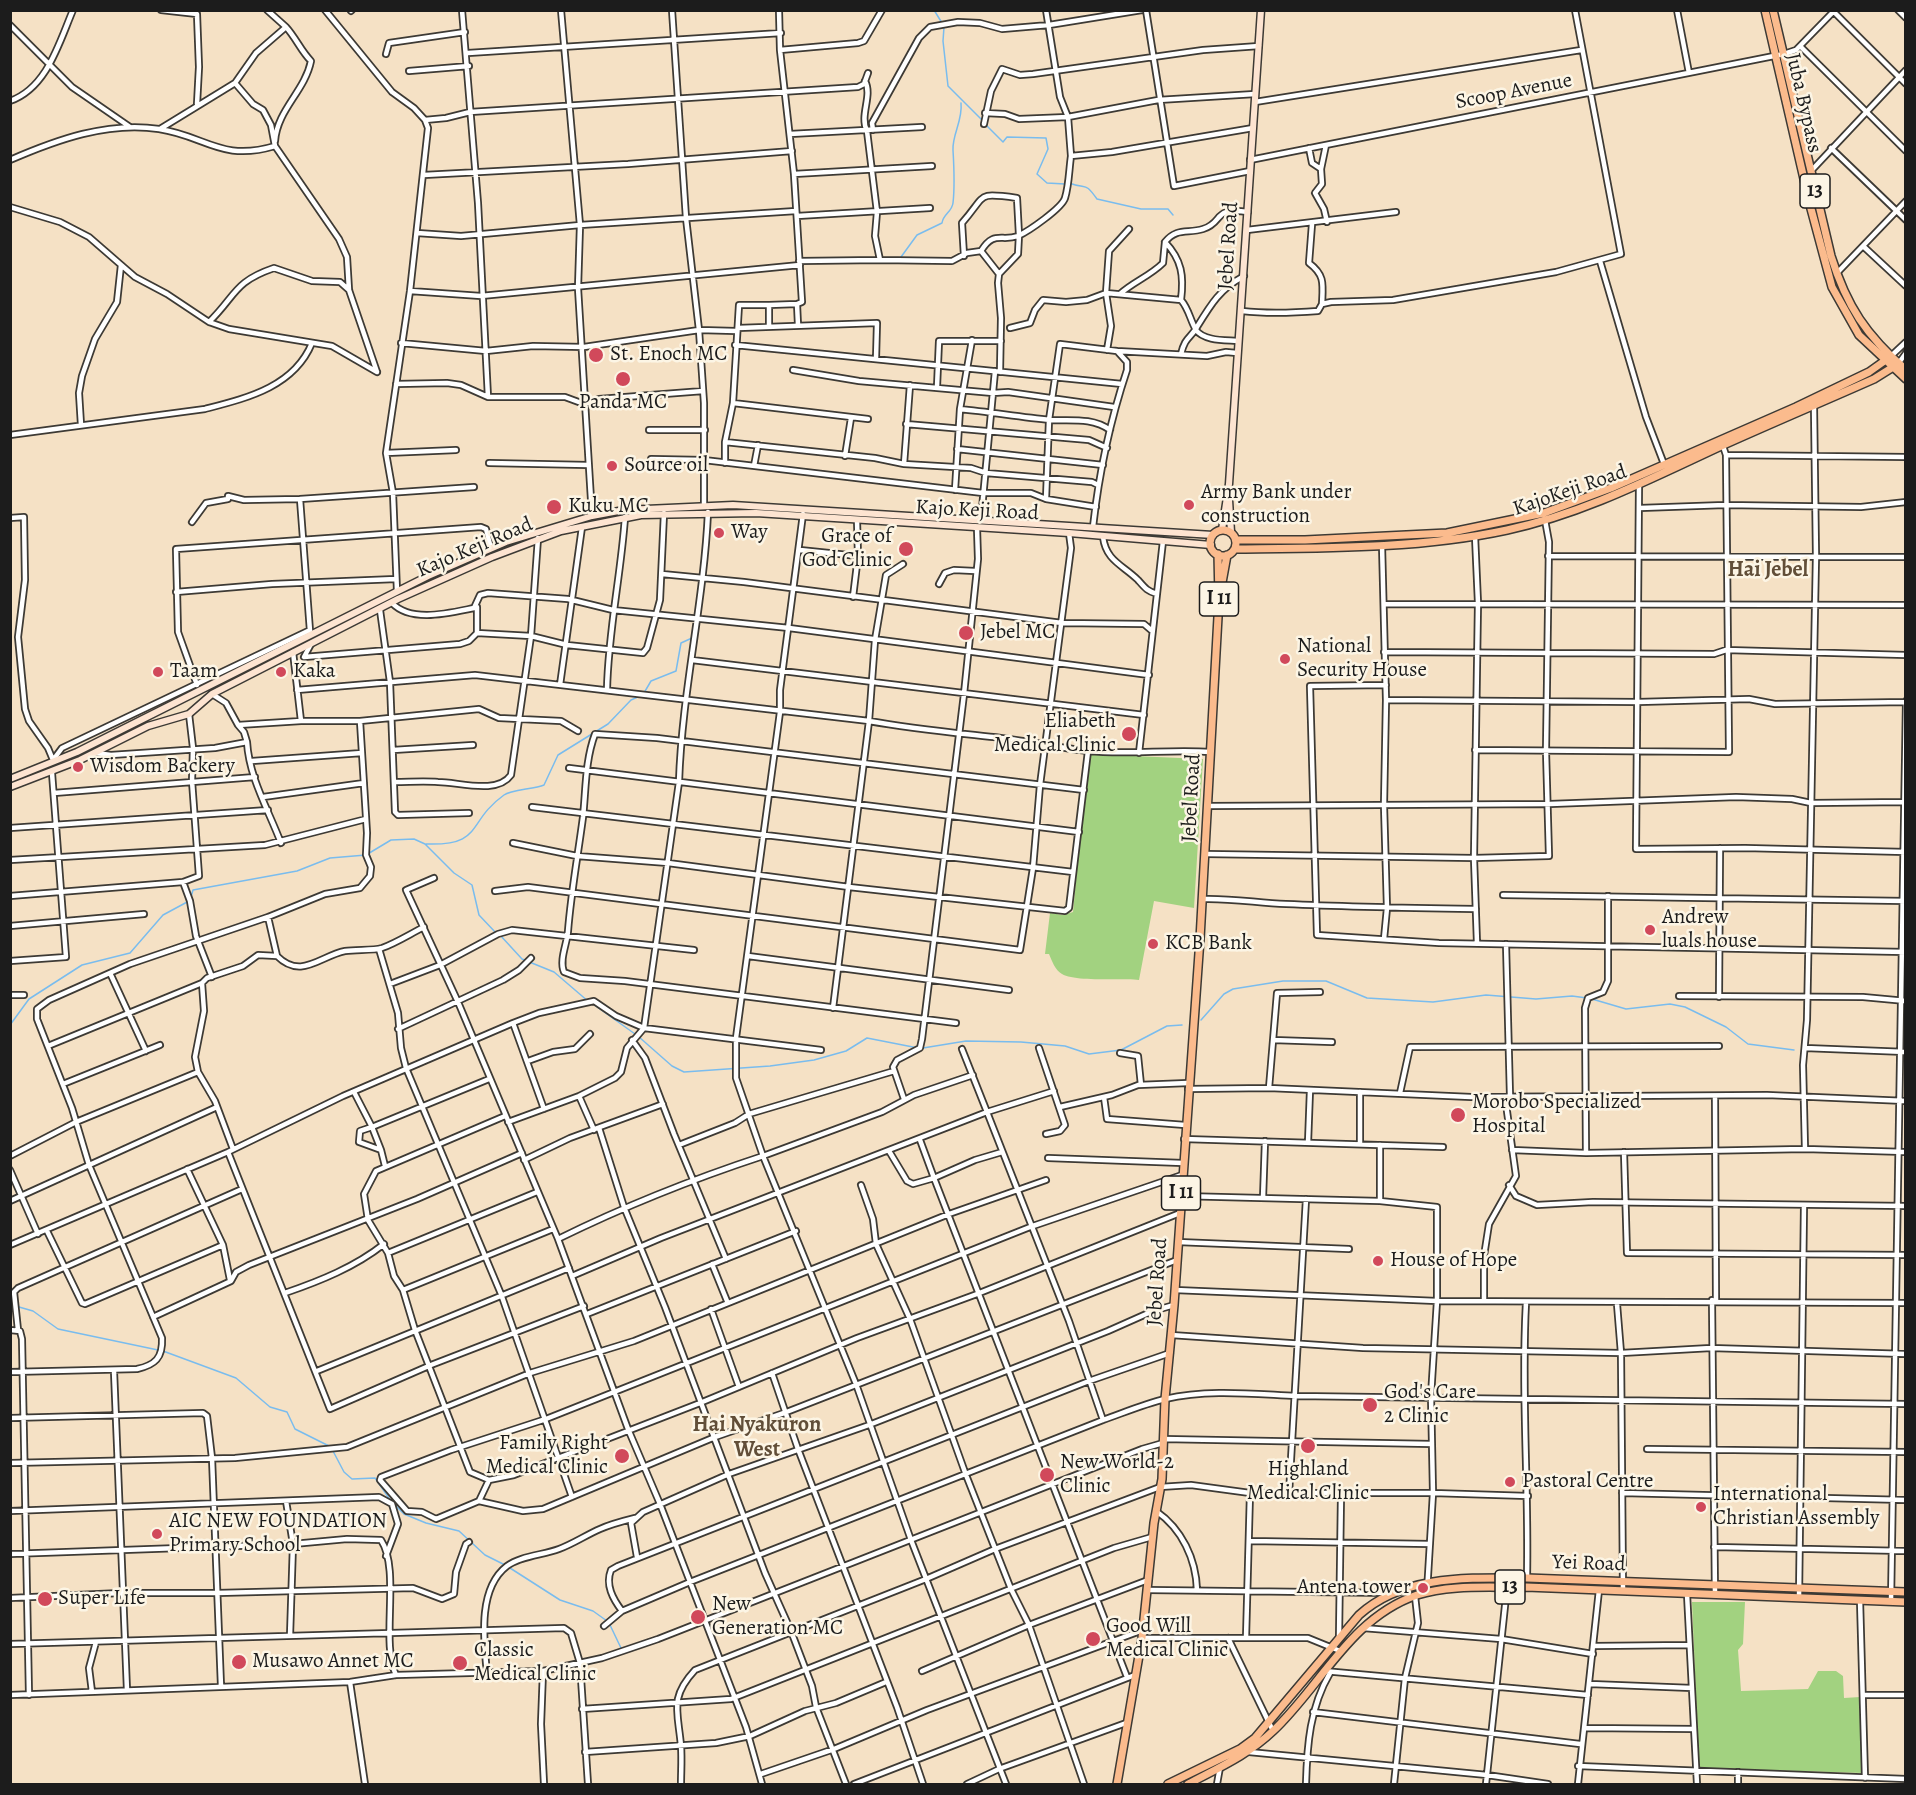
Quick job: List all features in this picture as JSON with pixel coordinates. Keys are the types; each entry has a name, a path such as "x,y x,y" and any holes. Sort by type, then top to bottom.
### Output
{"main road":[{"name":"Jebel Road","path":"1222,530 1229,484 1237,353 1242,311 1261,10"},
{"name":"Juba Bypass","path":"1765,10 1816,233 1832,287 1858,335 1888,359"},
{"name":"Juba Bypass","path":"1773,10 1810,171 1837,273 1857,319 1888,359"},
{"path":"1888,359 1905,379"},
{"name":"KajoKeji Road","path":"1236,540 1418,536 1478,528 1569,505 1796,407 1869,372 1888,359"},
{"path":"1895,366 1905,370"},
{"name":"KajoKeji Road","path":"1235,549 1382,545 1475,536 1545,520 1639,485 1814,406 1895,366"},
{"name":"Jebel Road","path":"1229,484 1231,532"},
{"name":"Kajo Keji Road","path":"10,779 77,752 310,632 490,548 592,516 624,510 704,504 801,508 1213,535"},
{"name":"Kajo Keji Road","path":"10,787 52,773 148,726 189,714 212,694 293,652 392,603 508,550 538,538 625,517 708,512 803,516 1069,533 1211,545"},
{"path":"1211,545 1213,535 1222,530 1231,532 1236,540 1235,549"},
{"name":"I 11","path":"1211,545 1218,554 1227,555 1235,549"},
{"name":"Jebel Road","path":"1116,1785 1131,1676 1142,1634 1152,1538 1160,1488 1206,854 1219,599 1218,554"},
{"name":"Jebel Road","path":"1219,599 1227,555"},
{"name":"Yei Road","path":"1168,1785 1240,1749 1271,1727 1331,1646 1369,1606 1395,1593 1427,1582 1527,1578 1905,1592"},
{"name":"Yei Road","path":"1188,1785 1249,1752 1327,1672 1340,1651 1382,1612 1427,1592 1526,1587 1905,1602"}],"street":[{"path":"161,10 197,14 200,67 197,104"},
{"path":"267,10 298,40 303,53 311,62 303,83 276,126 275,146"},
{"path":"325,10 392,92 425,120 428,135 410,291 386,453 393,493 397,591"},
{"path":"462,10 469,66 488,397"},
{"path":"561,10 572,167 580,225 578,288 584,347 584,404 592,516"},
{"path":"672,10 681,159 703,391 704,504"},
{"path":"725,463 725,442 733,403 739,305 802,302 792,151 780,50 779,10"},
{"path":"780,50 864,41 882,10"},
{"path":"410,291 481,296 578,288 799,263 880,260 952,261 967,253 981,251 997,236 1019,235 1060,208 1065,198 1071,156 1068,117 1060,97 1046,10"},
{"path":"880,260 875,236 877,212 870,130 908,57 923,32 930,27 958,22 980,23 1002,29 1049,25 1144,10 1174,186 1250,171"},
{"path":"1322,304 1347,300 1393,300 1556,272 1622,254 1589,94 1575,10"},
{"path":"1677,10 1689,73"},
{"path":"1898,10 1905,18"},
{"path":"10,101 30,90 49,65 71,11"},
{"path":"1833,11 1905,84"},
{"name":"Scoop Avenue","path":"1250,160 1784,54 1800,46 1833,11"},
{"path":"10,25 72,87 130,127"},
{"path":"160,129 187,114 197,104 236,83 256,52 286,27"},
{"path":"386,54 389,43 465,32"},
{"path":"468,53 564,49 781,33"},
{"path":"984,124 991,90 1002,69 1020,75 1056,72 1151,57 1258,46"},
{"path":"1800,46 1905,152"},
{"path":"985,113 1005,114 1019,119 1068,117 1158,100 1255,98 1581,50"},
{"path":"409,71 469,66"},
{"path":"1810,171 1905,70"},
{"path":"868,74 864,124 870,130"},
{"path":"425,120 470,112 858,87 866,81"},
{"path":"10,207 60,222 89,237 135,277 167,294 209,322 229,329 332,346 377,372 349,290 347,257 339,239 275,146 271,125 263,110 253,104 236,83"},
{"path":"10,160 54,142 108,129 130,127 160,129 217,148 252,153 275,146"},
{"path":"790,134 922,127"},
{"path":"1071,156 1167,144 1253,128"},
{"path":"1326,145 1321,169 1322,184 1315,193 1328,222"},
{"path":"1310,148 1312,163 1321,169"},
{"path":"1831,148 1905,220"},
{"path":"424,175 792,151"},
{"path":"794,174 932,166"},
{"path":"964,256 962,223 981,196 989,194 1017,198 1018,254 999,273 997,292 1001,341 986,452 981,519"},
{"path":"1837,273 1905,201"},
{"path":"417,233 461,236 686,218 877,212 930,207"},
{"path":"1120,294 1128,285 1150,274 1163,263 1165,242 1181,230 1196,231 1209,227 1222,213 1233,210 1248,212"},
{"path":"1247,230 1312,224 1396,212"},
{"path":"1242,311 1272,315 1318,311 1322,304 1324,279 1320,271 1309,263 1312,224"},
{"path":"1107,350 1111,326 1106,293 1109,251 1129,229"},
{"path":"1165,242 1176,253 1180,266 1181,300"},
{"path":"1863,246 1905,286"},
{"path":"981,251 999,273"},
{"path":"1600,261 1646,417 1664,464"},
{"path":"81,425 79,393 82,376 94,339 117,302 122,265"},
{"path":"209,322 237,287 247,279 274,268 312,281 339,282 349,290"},
{"path":"1181,354 1184,340 1196,329 1217,294 1244,276"},
{"path":"1010,328 1030,323 1035,309 1043,300 1066,302 1087,300 1106,293 1181,300 1189,308 1196,329 1204,336 1238,341"},
{"path":"797,304 798,325"},
{"path":"769,305 769,326"},
{"path":"401,344 486,351 533,346 584,347 699,330 877,323 876,358"},
{"path":"955,489 960,409 972,340"},
{"path":"937,387 939,341 1001,341"},
{"path":"1888,359 1905,342"},
{"path":"10,435 205,409 228,403 272,387 292,374 301,366 312,343"},
{"path":"1046,499 1049,420 1060,344 1117,351 1207,356 1237,353"},
{"path":"735,345 1122,384"},
{"path":"1094,527 1098,485 1114,407 1127,362 1117,351"},
{"path":"1895,366 1905,353"},
{"path":"793,370 821,376 993,393 1008,392 1114,407"},
{"path":"396,384 447,383 461,385 488,397 565,397 584,404 599,399 703,391"},
{"path":"904,464 910,385"},
{"path":"733,403 868,419"},
{"path":"1805,1149 1804,1097 1808,998 1816,556 1814,406"},
{"path":"960,409 1049,420 1087,421 1102,424 1110,430"},
{"path":"845,456 851,418"},
{"path":"906,424 990,433 1015,435 1018,433 1048,439 1089,440 1107,448"},
{"path":"649,430 681,428 705,430"},
{"path":"725,442 904,464 956,469 970,468 986,473 1092,482 1098,485"},
{"path":"754,466 758,445"},
{"path":"1475,750 1728,752 1726,650 1728,555 1725,505 1726,455 1723,446"},
{"path":"957,449 1103,465"},
{"path":"386,453 456,450"},
{"path":"1726,455 1905,457"},
{"path":"651,459 704,460 983,493 1031,493 1046,499 1096,507"},
{"path":"489,464 588,465"},
{"path":"1639,485 1636,849 1720,848 1904,852"},
{"path":"192,522 206,503 228,499 228,496 244,500 300,500 474,487"},
{"path":"10,518 24,517 25,580 18,637 26,709 29,721 48,748 53,760 62,748 310,632 300,500"},
{"path":"1640,508 1725,505 1861,507 1905,502"},
{"path":"801,508 803,516 800,550 775,753 735,1038 736,1078 778,1195 796,1231 856,1384 911,1540 1006,1785"},
{"path":"508,1122 579,1096 615,1078 621,1072 627,1048 644,1028 679,782 680,741 703,577 708,512"},
{"path":"311,644 304,657 464,643 477,633 531,636 567,645 645,652 660,600 664,513"},
{"path":"607,690 614,610 622,568 625,517"},
{"path":"853,597 858,556 857,520"},
{"path":"1206,854 1474,858 1549,856 1550,804 1546,751 1548,556 1545,520"},
{"path":"560,685 582,527"},
{"path":"197,685 178,632 176,549 452,528 485,528 490,548"},
{"path":"904,1099 894,1071 894,1062 920,1048 940,897 957,734 964,694 977,528"},
{"path":"495,891 523,887 571,892 1019,951 1028,907 1038,827 1040,785 1071,548 1069,533"},
{"path":"1475,536 1478,603 1474,804 1477,943"},
{"path":"1103,537 1105,547 1120,568 1139,581 1146,590 1157,594"},
{"path":"395,782 440,782 471,786 507,781 514,765 517,721 531,636 538,538"},
{"path":"1139,753 1149,675 1151,630 1163,541"},
{"path":"506,542 508,550"},
{"path":"1382,545 1386,685 1384,805 1387,908 1384,939"},
{"path":"800,550 858,556"},
{"path":"1548,556 1905,557"},
{"path":"833,1008 840,968 869,721 874,640 886,575 903,564"},
{"path":"939,584 945,573 954,570 975,571"},
{"path":"662,574 794,588 882,599 900,604 1062,623 1140,623 1151,630"},
{"path":"176,592 272,584 396,579"},
{"path":"477,633 478,597 488,593 573,602 614,610 789,628 1149,675"},
{"path":"392,603 400,611 414,615 477,607"},
{"path":"1384,604 1905,604"},
{"path":"380,610 390,682 396,815 469,813"},
{"path":"1384,652 1714,654 1726,650 1905,654"},
{"path":"293,652 301,721"},
{"path":"692,660 784,669 964,694 1144,715"},
{"path":"297,690 475,675 525,679 780,712 869,721 1088,751 1211,752"},
{"path":"1386,685 1310,686 1317,935 1506,944 1903,952"},
{"path":"212,694 226,703 247,742 247,752 252,761 256,790 263,797 281,843"},
{"path":"1386,700 1638,702 1753,699 1775,704 1905,701 1903,1001 1898,1101 1891,1602"},
{"path":"238,725 301,721 360,721 479,709 494,717 517,721 561,721 578,731"},
{"path":"10,896 183,882 200,874 189,714"},
{"path":"10,1372 114,1371 150,1366 158,1360 162,1351 162,1338 89,1165 63,1084 37,1018 37,1009 49,1000 110,973 326,894 360,888 366,884 371,867 366,855 360,721"},
{"path":"956,1023 580,978 564,972 562,961 568,936 571,892 584,813 587,770 594,736 597,733 680,741 1084,790"},
{"path":"96,753 111,755 247,742"},
{"path":"393,750 473,745"},
{"path":"513,843 576,856 668,863 849,887 1067,910 1088,751"},
{"path":"252,761 363,753"},
{"path":"569,768 1078,832"},
{"path":"10,961 66,957 52,773"},
{"path":"54,793 255,777"},
{"path":"263,797 364,783"},
{"path":"1208,806 1550,804 1736,797 1792,799 1811,803 1904,802"},
{"path":"532,807 1073,872"},
{"path":"10,828 268,810"},
{"path":"10,860 281,843 366,819"},
{"path":"1719,997 1720,848"},
{"path":"434,878 406,890 458,1002 558,1239 628,1429 660,1504 750,1737 762,1785"},
{"path":"183,882 190,901 198,941 212,977"},
{"path":"1503,895 1903,901"},
{"path":"1586,1153 1585,1008 1588,998 1603,992 1608,981 1608,896"},
{"path":"1203,899 1226,898 1387,908 1476,909"},
{"path":"10,926 144,914"},
{"path":"268,917 277,956 286,965 299,966 316,963 342,951 379,949 424,927"},
{"path":"390,984 440,965 506,931 694,950"},
{"path":"1484,1301 1484,1256 1489,1224 1516,1176 1507,1097 1510,1046 1506,944"},
{"path":"379,949 398,1013 398,1029 406,1068 501,1294 573,1497"},
{"path":"48,1046 243,966 258,954 277,956"},
{"path":"748,956 1009,990"},
{"path":"398,1029 503,980 530,959"},
{"path":"110,973 131,1013 146,1051"},
{"path":"202,983 204,1011 195,1057 198,1072 217,1107 242,1189 285,1293 295,1324 317,1371 330,1409 431,1365 514,1335 584,1306"},
{"path":"1269,1088 1277,993 1320,992"},
{"path":"10,995 24,994"},
{"path":"1679,996 1863,997 1903,1001"},
{"path":"10,1245 231,1151 406,1068 539,1013 594,1001 616,1016 644,1028 821,1050"},
{"path":"513,1023 544,1109"},
{"path":"528,1061 553,1052 575,1049 590,1034"},
{"path":"632,1040 645,1058 726,1259"},
{"path":"1273,1040 1332,1042"},
{"path":"63,1084 160,1045"},
{"path":"1400,1093 1410,1047 1719,1046"},
{"path":"1039,1048 1065,1125 1060,1131 1046,1134"},
{"path":"1805,1048 1905,1052"},
{"path":"962,1049 1077,1343 1103,1420"},
{"path":"1120,1053 1138,1056 1141,1085"},
{"path":"679,1144 735,1123 749,1114 894,1071"},
{"path":"10,1156 76,1122 198,1072"},
{"path":"558,1239 624,1207 882,1112 904,1099 973,1075"},
{"path":"381,1150 359,1142 360,1131 423,1108 489,1079"},
{"path":"1060,1107 1104,1097 1141,1085 1507,1097 1715,1096 1905,1101"},
{"path":"1308,1143 1310,1090"},
{"path":"572,1276 987,1113 1054,1091"},
{"path":"354,1092 372,1127 385,1166"},
{"path":"1360,1092 1360,1144"},
{"path":"579,1096 595,1128 759,1555 791,1631 816,1707 846,1785"},
{"path":"1715,1096 1716,1253 1711,1348 1715,1594"},
{"path":"1104,1097 1107,1119 1185,1125"},
{"path":"524,1160 595,1128 663,1104"},
{"path":"10,1201 217,1107"},
{"path":"505,1116 438,1146 385,1166 372,1175 365,1189 368,1220 388,1252 394,1276 403,1290 415,1329 431,1365 470,1472 489,1480 514,1475 1180,1213"},
{"path":"579,1130 595,1128"},
{"path":"1184,1139 1443,1148"},
{"path":"854,1785 916,1762 1054,1704 1131,1676 1081,1561 920,1140"},
{"path":"1263,1198 1265,1141"},
{"path":"1380,1145 1380,1201"},
{"path":"1512,1150 1586,1153 1805,1149 1905,1152"},
{"path":"889,1151 907,1181 913,1184 1002,1152"},
{"path":"1624,1152 1627,1253 1905,1255"},
{"path":"153,1317 231,1281 236,1272 270,1256 368,1220 522,1153"},
{"path":"1048,1158 1183,1163"},
{"path":"187,1169 223,1245 231,1281"},
{"path":"10,1170 38,1234"},
{"path":"1177,1260 925,1359 715,1437 645,1468 534,1511 479,1501 436,1519 422,1512 407,1511 380,1480 381,1477 460,1447 546,1419 1030,1227 1182,1174"},
{"path":"10,1463 212,1458 347,1447 530,1373 601,1353 949,1214 1046,1180"},
{"path":"861,1185 873,1220 876,1244 895,1281 954,1435 966,1475 1011,1589 1029,1624 1054,1704 1071,1744 1084,1784"},
{"path":"1509,1185 1516,1196 1537,1205 1570,1202 1905,1206"},
{"path":"29,1695 22,1339 18,1330 14,1292 66,1265 242,1189"},
{"path":"388,1252 537,1192"},
{"path":"1181,1196 1380,1201 1437,1207 1437,1301 1431,1396 1432,1492 1427,1592"},
{"path":"1289,1494 1306,1199"},
{"path":"1799,1598 1799,1450 1804,1205"},
{"path":"403,1290 553,1229"},
{"path":"47,1231 66,1265 83,1304 223,1245"},
{"path":"587,1314 796,1231"},
{"path":"1178,1242 1349,1249"},
{"path":"285,1293 318,1281 369,1256 384,1244"},
{"path":"712,1264 727,1301"},
{"path":"317,1371 569,1268"},
{"path":"1175,1290 1437,1301 1617,1304 1714,1300 1905,1303"},
{"path":"1526,1302 1523,1351 1528,1496 1526,1587"},
{"path":"1617,1304 1621,1353 1623,1591"},
{"path":"487,1674 483,1632 487,1612 486,1599 492,1586 507,1566 563,1548 602,1528 635,1518 660,1504 729,1474 869,1425 1153,1311 1174,1305"},
{"path":"711,1309 739,1387"},
{"path":"10,1330 18,1330"},
{"path":"1171,1335 1299,1344 1523,1351 1621,1353 1711,1348 1905,1354"},
{"path":"622,1611 614,1600 608,1583 609,1575 618,1566 1089,1381 1170,1353"},
{"path":"114,1371 121,1593 127,1690"},
{"path":"772,1373 784,1413 859,1605 923,1785"},
{"path":"604,1626 622,1611 690,1582 966,1475 1037,1445 1165,1399 1233,1392 1296,1396 1893,1402 1905,1404"},
{"path":"10,1418 205,1413 212,1458 221,1686"},
{"path":"10,1695 350,1682 396,1675 543,1671 580,1664 629,1650 705,1622 1163,1441 1432,1444"},
{"path":"1647,1449 1905,1452"},
{"path":"479,1501 489,1480"},
{"path":"681,1785 681,1746 676,1702 679,1690 695,1670 926,1579 995,1549 1160,1488 1191,1485 1250,1493 1341,1495 1432,1492 1528,1496"},
{"path":"1246,1638 1250,1493"},
{"path":"1622,1493 1713,1494 1799,1500 1905,1500"},
{"path":"1339,1637 1341,1495"},
{"path":"10,1511 338,1497 345,1500 386,1499 396,1511 398,1524 386,1556"},
{"path":"286,1501 293,1544 290,1636"},
{"path":"1156,1511 1184,1541 1197,1573 1197,1590"},
{"path":"635,1518 630,1528 638,1557"},
{"path":"582,1709 676,1702 710,1702 735,1697 1114,1548 1152,1538"},
{"path":"10,1554 215,1548 377,1539 383,1543 386,1556 390,1589 391,1659 396,1675"},
{"path":"1250,1541 1430,1544"},
{"path":"10,1598 121,1593 413,1588 442,1599 454,1594 458,1563 469,1542"},
{"path":"1714,1547 1905,1551"},
{"path":"922,1671 1029,1624 1148,1580"},
{"path":"1486,1785 1507,1587"},
{"path":"1148,1590 1395,1593"},
{"path":"1578,1785 1580,1744 1590,1684 1599,1590"},
{"path":"1687,1594 1696,1785"},
{"path":"1394,1785 1398,1766 1405,1678 1417,1633 1415,1596"},
{"path":"1860,1600 1865,1778"},
{"path":"1363,1628 1501,1639 1593,1654"},
{"path":"10,1644 564,1629 571,1633 580,1664 588,1785"},
{"path":"761,1774 834,1749 901,1720 1113,1638 1142,1634 1228,1638 1308,1638 1340,1651"},
{"path":"1228,1638 1271,1727"},
{"path":"92,1692 89,1668 96,1642"},
{"path":"1594,1646 1689,1645"},
{"path":"543,1671 541,1724 544,1785"},
{"path":"1306,1785 1313,1712 1327,1672 1588,1695"},
{"path":"350,1682 365,1785"},
{"path":"585,1752 681,1746 750,1737 816,1707 836,1703 886,1682"},
{"path":"1590,1684 1692,1688"},
{"path":"1863,1695 1905,1695"},
{"path":"1313,1712 1580,1744"},
{"path":"967,1785 999,1769 1126,1723"},
{"path":"1584,1728 1694,1729"},
{"path":"1249,1752 1487,1775 1548,1785"},
{"path":"1578,1766 1696,1769 1901,1781"},
{"path":"1217,1785 1220,1767"},
{"path":"1738,1772 1738,1785"}],"green space":[{"path":"1088,754 1203,759 1194,908 1154,901 1139,980 1087,979 1068,976 1060,972 1049,954 1045,954 1050,913 1063,915 1073,912"},
{"path":"1692,1602 1745,1602 1743,1644 1738,1650 1741,1691 1808,1689 1818,1671 1836,1671 1843,1676 1844,1698 1860,1697 1863,1773 1699,1768"}],"waterway":[{"path":"934,10 942,23"},
{"path":"944,27 943,41 948,86 982,120"},
{"path":"901,257 917,235 942,223 952,206 954,197 953,144 961,103"},
{"path":"985,124 1003,142 1007,137 1046,138 1048,149 1037,174 1047,183 1065,184"},
{"path":"1069,183 1087,188 1097,199 1141,209 1168,209 1173,215"},
{"path":"703,617 726,619"},
{"path":"644,693 651,681 676,671 681,643 692,638"},
{"path":"426,844 457,841 466,836 492,805 504,795 544,785 558,755 608,724 631,700 640,696"},
{"path":"191,897 193,890 297,871 330,858 366,855 391,840 414,839 425,844 454,873 472,885 479,915 496,933"},
{"path":"10,1025 29,999 82,965 130,953 163,915 189,901"},
{"path":"500,935 522,959 554,972 589,1002"},
{"path":"1201,1020 1224,994 1233,989 1283,981 1326,981 1367,998 1433,1002 1486,995 1536,999 1572,996 1587,998"},
{"path":"1592,999 1626,1009 1670,1004 1685,1007 1726,1027 1748,1044 1794,1050"},
{"path":"593,1004 635,1034"},
{"path":"923,1048 966,1041 1021,1042 1065,1046 1089,1054 1121,1050 1167,1026 1182,1025"},
{"path":"639,1037 672,1066 684,1072 770,1066 814,1060 846,1051 867,1038 918,1048"},
{"path":"19,1307 33,1311 58,1329 158,1350"},
{"path":"163,1351 236,1378 270,1407 287,1412 295,1429 331,1447"},
{"path":"333,1451 344,1472 352,1479 375,1478 391,1501"},
{"path":"394,1504 404,1514 426,1523 459,1531 485,1555 505,1565"},
{"path":"510,1568 560,1600 593,1611 607,1621"},
{"path":"610,1625 621,1648"}],"place":[{"name":"St. Enoch MC","path":"596,355"},
{"name":"Panda MC","path":"623,379"},
{"name":"Source oil","path":"612,466"},
{"name":"Army Bank under construction","path":"1189,505"},
{"name":"Kuku MC","path":"554,507"},
{"name":"Way","path":"719,533"},
{"name":"Grace of God Clinic","path":"906,549"},
{"name":"Jebel MC","path":"966,633"},
{"name":"National Security House","path":"1285,659"},
{"name":"Taam","path":"158,672"},
{"name":"Kaka","path":"281,672"},
{"name":"Eliabeth Medical Clinic","path":"1129,734"},
{"name":"Wisdom Backery","path":"78,767"},
{"name":"Andrew luals house","path":"1650,930"},
{"name":"KCB Bank","path":"1153,944"},
{"name":"Morobo Specialized Hospital","path":"1458,1115"},
{"name":"House of Hope","path":"1378,1261"},
{"name":"God's Care 2 Clinic","path":"1370,1405"},
{"name":"Highland Medical Clinic","path":"1308,1446"},
{"name":"Family Right Medical Clinic","path":"622,1456"},
{"name":"New World-2 Clinic","path":"1047,1475"},
{"name":"Pastoral Centre","path":"1510,1482"},
{"name":"International Christian Assembly","path":"1701,1507"},
{"name":"AIC NEW FOUNDATION Primary School","path":"157,1534"},
{"name":"Antena tower","path":"1423,1588"},
{"name":"Super Life","path":"45,1599"},
{"name":"New Generation MC","path":"698,1617"},
{"name":"Good Will Medical Clinic","path":"1093,1639"},
{"name":"Musawo Annet MC","path":"239,1662"},
{"name":"Classic Medical Clinic","path":"460,1663"}],"district":[{"name":"Hai Jebel","path":"1768,571"},
{"name":"Hai Nyakuron West","path":"757,1438"}]}
